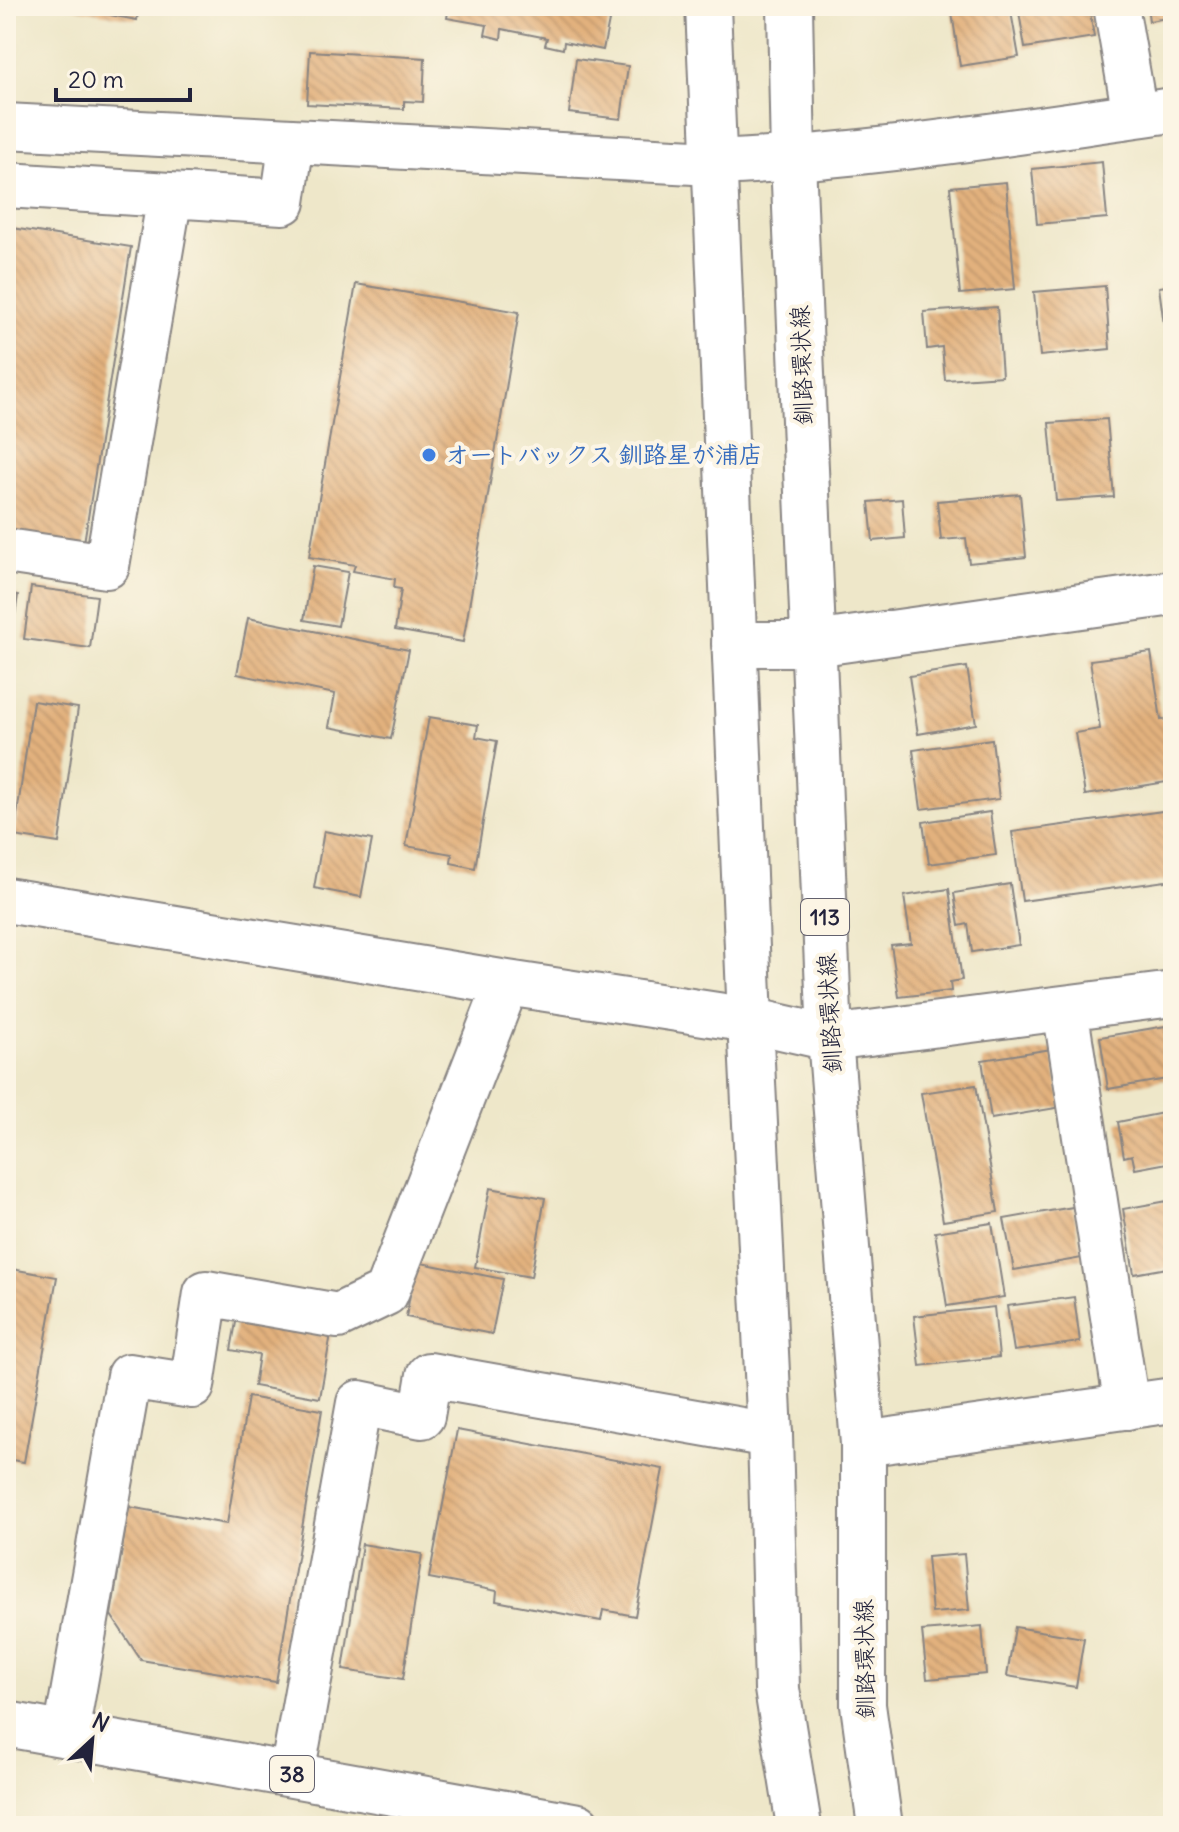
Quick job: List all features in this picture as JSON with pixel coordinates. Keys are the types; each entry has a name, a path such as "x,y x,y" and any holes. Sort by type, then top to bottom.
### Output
{"main road":[{"path":"708,6 770,1435 777,1689 799,1826"},
{"name":"釧路環状線","path":"790,6 793,160 830,1038 863,1444 863,1705 880,1826"},
{"path":"6,126 713,163 793,160 1154,113 1116,6"},
{"path":"6,185 283,202 292,141"},
{"path":"6,551 107,566 170,195"},
{"path":"734,644 814,644 1173,593"},
{"path":"6,900 750,1020 830,1038 1173,994"},
{"path":"66,1734 129,1376 192,1386 206,1293 338,1316 386,1293 507,983"},
{"path":"1065,1008 1127,1407"},
{"path":"292,1774 359,1403 422,1416 429,1375 770,1435"},
{"path":"863,1444 1173,1400"},
{"name":"38","path":"6,1724 578,1826"}],"building":[{"path":"62,6 139,6 137,20"},
{"path":"449,6 612,6 603,50 564,42 563,49 545,45 547,38 502,29 501,39 485,35 487,25 447,18"},
{"path":"951,6 1010,6 1019,57 960,66"},
{"path":"1018,6 1089,6 1094,37 1025,48"},
{"path":"1147,6 1173,6 1173,17 1149,21"},
{"path":"310,51 425,58 423,102 404,101 404,109 307,104"},
{"path":"576,59 628,66 621,119 569,113"},
{"path":"1102,162 1107,218 1037,224 1032,169"},
{"path":"1006,182 1015,289 960,294 950,187"},
{"path":"6,227 131,247 83,549 6,536"},
{"path":"356,284 519,312 463,642 395,630 401,589 394,588 395,579 353,571 355,565 309,557"},
{"path":"1173,285 1173,354 1168,355 1159,287"},
{"path":"1105,286 1110,349 1040,356 1034,292"},
{"path":"997,307 1002,376 945,380 942,347 927,349 924,312"},
{"path":"1173,417 1173,461 1171,461 1164,419"},
{"path":"1107,419 1114,497 1056,501 1049,423"},
{"path":"1020,494 1026,557 969,563 966,538 941,540 937,501"},
{"path":"902,499 905,538 873,541 869,502"},
{"path":"313,566 348,572 338,626 304,620"},
{"path":"31,587 97,596 90,648 24,639"},
{"path":"6,593 18,595 13,628 6,627"},
{"path":"248,618 409,650 391,739 329,727 335,694 237,674"},
{"path":"1151,652 1161,720 1173,718 1173,781 1085,795 1075,733 1100,729 1090,660"},
{"path":"967,667 976,724 918,734 909,676"},
{"path":"33,701 78,708 59,843 14,836"},
{"path":"429,717 478,725 476,737 497,741 475,868 451,863 452,854 406,846"},
{"path":"992,739 999,799 921,809 913,750"},
{"path":"1170,810 1173,880 1022,901 1012,832"},
{"path":"990,812 996,855 929,864 923,822"},
{"path":"324,831 372,840 361,897 314,888"},
{"path":"1010,884 1019,945 972,952 968,924 959,926 954,893"},
{"path":"949,889 962,980 950,982 951,991 899,997 891,945 911,943 904,896"},
{"path":"1166,1026 1173,1078 1108,1089 1100,1037"},
{"path":"1052,1049 1062,1107 991,1119 982,1060"},
{"path":"976,1085 998,1212 943,1221 921,1093"},
{"path":"1173,1111 1173,1162 1135,1169 1132,1155 1124,1157 1118,1122"},
{"path":"490,1188 545,1198 531,1277 475,1267"},
{"path":"1173,1200 1173,1267 1134,1274 1123,1209"},
{"path":"1073,1207 1082,1258 1014,1270 1004,1219"},
{"path":"992,1223 1004,1297 947,1306 935,1232"},
{"path":"416,1262 503,1279 492,1334 406,1317"},
{"path":"6,1268 57,1277 24,1462 6,1459"},
{"path":"1074,1297 1080,1342 1014,1351 1007,1306"},
{"path":"994,1307 999,1357 920,1366 914,1316"},
{"path":"238,1311 332,1328 320,1398 254,1386 259,1355 231,1350"},
{"path":"248,1397 322,1410 276,1682 141,1660 111,1615 129,1507 227,1524"},
{"path":"457,1430 663,1469 635,1616 603,1610 601,1621 496,1601 497,1591 429,1578"},
{"path":"362,1544 422,1554 403,1679 343,1670"},
{"path":"964,1554 969,1610 932,1613 927,1557"},
{"path":"982,1626 986,1674 927,1679 922,1631"},
{"path":"1015,1627 1084,1638 1076,1687 1007,1676"}],"place":[{"name":"オートバックス 釧路星が浦店","path":"429,455"}]}
